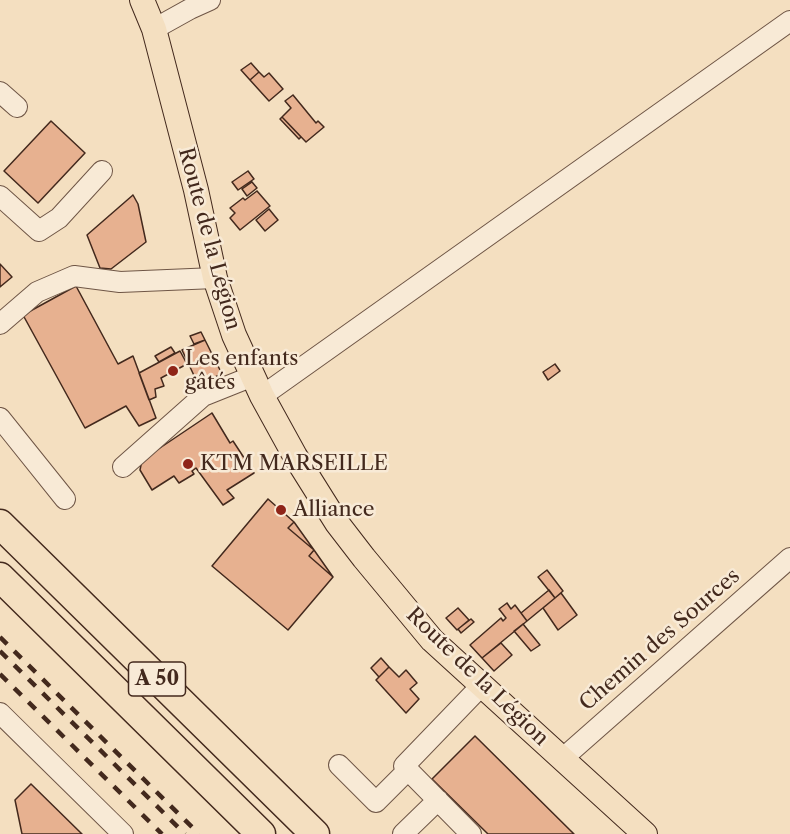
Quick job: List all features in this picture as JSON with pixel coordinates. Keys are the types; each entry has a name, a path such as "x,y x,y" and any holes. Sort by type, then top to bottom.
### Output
{"highway":[{"name":"A 50","path":"0,524 315,834"},
{"name":"A 50","path":"0,577 261,834"}],"main road":[{"name":"Route de la Légion","path":"142,0 154,29 196,190 215,278 234,335 257,386 295,456 337,523 432,640 645,834"}],"street":[{"path":"154,29 210,0"},
{"path":"123,467 203,396 257,386 790,21"},
{"path":"0,92 17,107"},
{"path":"0,196 39,231 59,218 102,171"},
{"path":"0,324 36,292 74,276 120,282 215,278"},
{"path":"0,418 65,499"},
{"name":"Chemin des Sources","path":"562,759 790,558"},
{"path":"468,833 404,766 482,686"},
{"path":"0,713 123,834"},
{"path":"339,765 376,802 408,770"},
{"path":"403,834 438,800"}],"building":[{"path":"251,63 259,72 250,80 241,70"},
{"path":"259,72 264,77 269,73 283,89 269,101 250,80"},
{"path":"293,95 316,123 318,121 324,127 306,142 282,117 291,108 285,101"},
{"path":"282,117 301,137 299,139 280,119"},
{"path":"51,121 85,153 38,203 4,171"},
{"path":"248,171 254,179 238,190 232,182"},
{"path":"252,182 257,188 247,196 242,189"},
{"path":"257,191 270,206 240,230 230,218 235,213 230,208"},
{"path":"133,195 138,204 146,242 111,269 100,268 87,235"},
{"path":"269,209 278,220 265,231 256,220"},
{"path":"0,264 12,277 0,287"},
{"path":"76,286 118,364 133,356 156,418 139,426 126,406 85,428 23,315"},
{"path":"201,332 205,340 194,344 190,336"},
{"path":"205,340 222,374 198,384 182,350"},
{"path":"171,347 175,353 159,362 155,356"},
{"path":"180,351 187,364 161,378 164,386 155,389 156,397 149,400 139,373"},
{"path":"555,364 560,371 548,380 543,372"},
{"path":"212,413 230,443 233,441 254,473 227,490 234,498 223,505 196,468 192,471 194,474 179,483 174,476 152,490 140,470 142,460"},
{"path":"268,499 294,522 288,528 314,550 309,556 333,577 288,630 212,566"},
{"path":"294,522 314,550 288,528"},
{"path":"314,550 333,577 309,556"},
{"path":"547,570 563,591 555,598 538,577"},
{"path":"549,590 555,598 527,621 521,613"},
{"path":"561,593 577,615 558,630 543,608"},
{"path":"507,603 511,609 515,605 527,621 482,658 470,645 501,618 503,621 506,618 499,609"},
{"path":"458,608 469,620 457,630 446,618"},
{"path":"471,619 474,622 461,633 458,629"},
{"path":"523,624 540,645 531,651 514,631"},
{"path":"501,643 512,655 494,671 482,658"},
{"path":"381,658 389,667 379,677 371,668"},
{"path":"389,667 399,677 406,670 417,683 410,689 419,699 406,713 376,680"},
{"path":"475,736 574,834 488,834 432,779"},
{"path":"31,784 82,834 22,834 15,800"}],"railway":[{"path":"0,637 199,834"},
{"path":"0,651 185,834"},
{"path":"0,674 162,834"}],"place":[{"name":"Les enfants gâtés","path":"173,371"},
{"name":"KTM MARSEILLE","path":"188,464"},
{"name":"Alliance","path":"281,510"}]}
